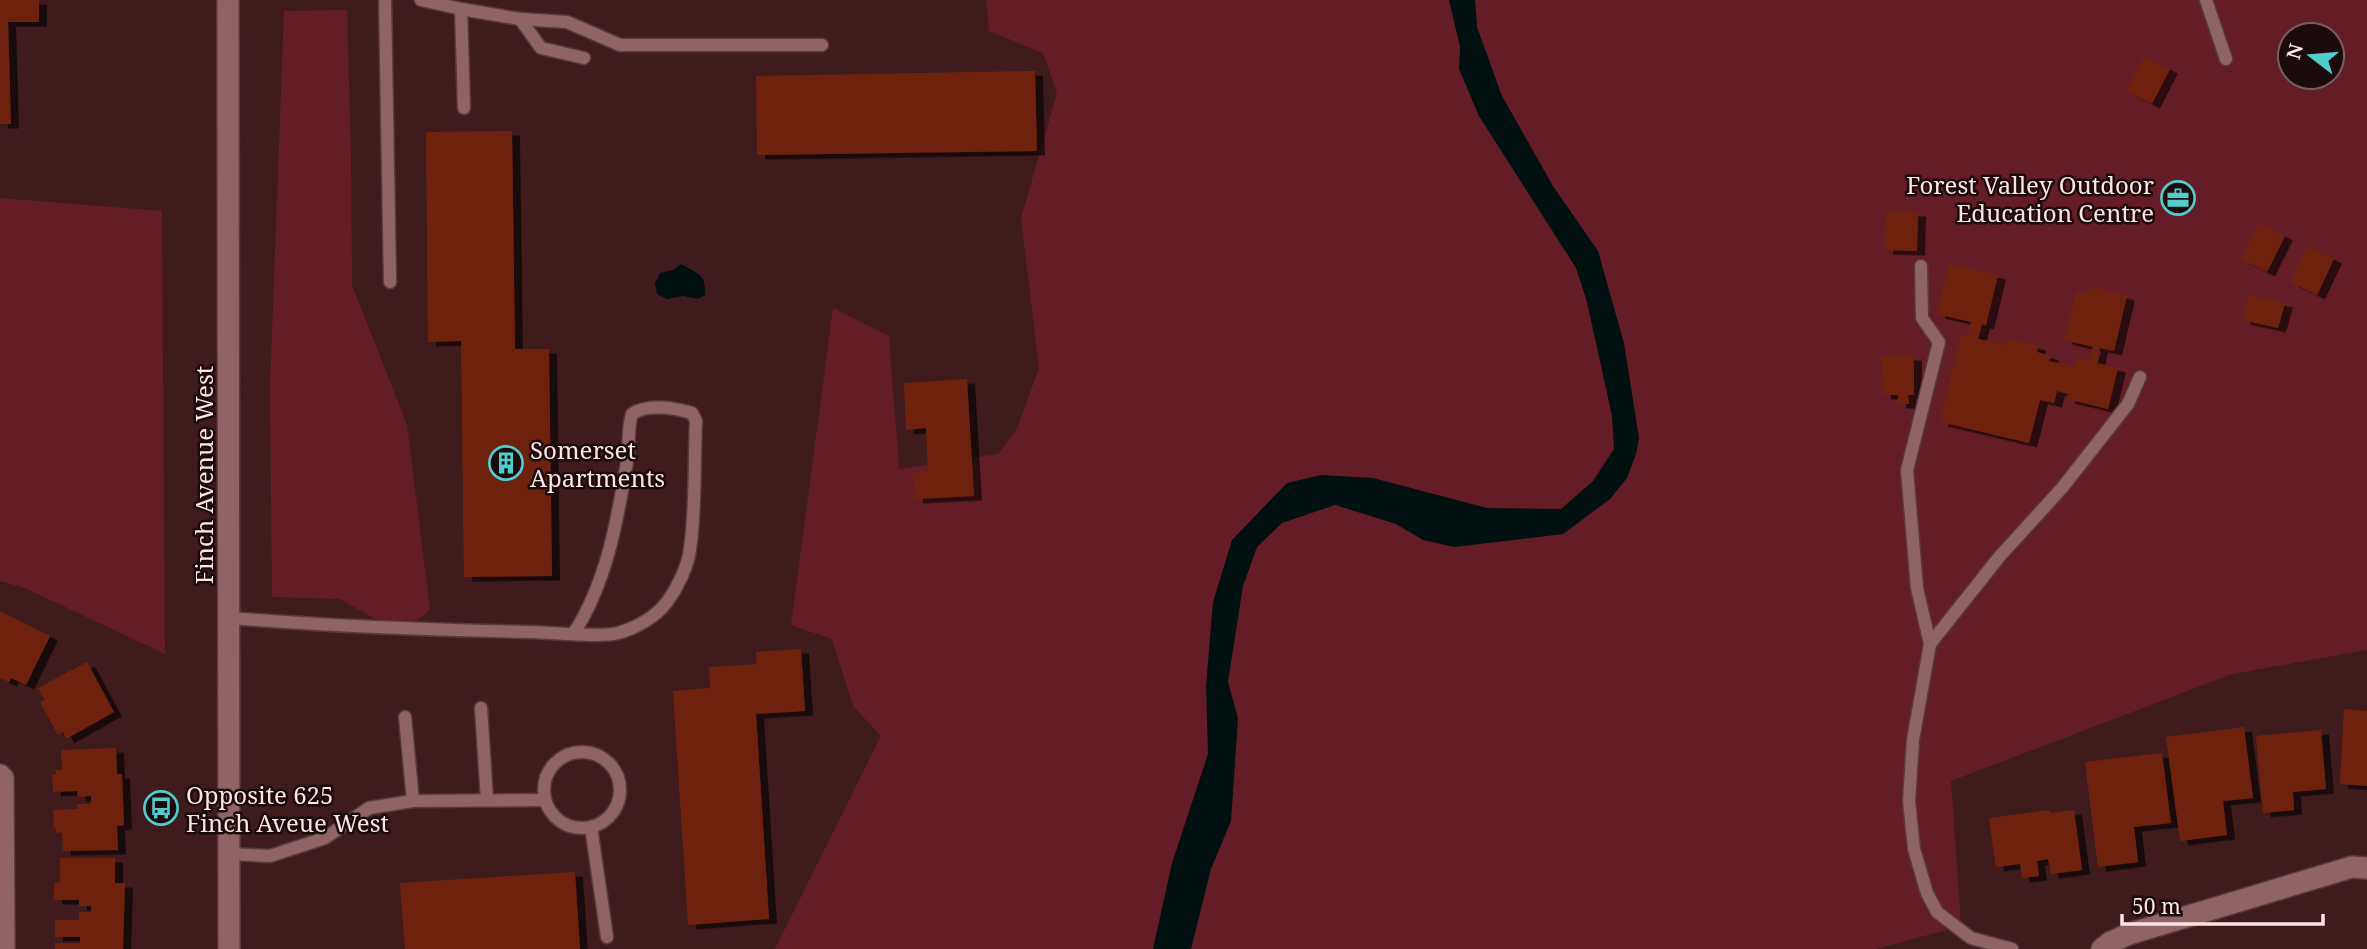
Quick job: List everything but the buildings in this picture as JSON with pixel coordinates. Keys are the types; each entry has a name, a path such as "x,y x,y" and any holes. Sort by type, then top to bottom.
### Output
{"main road":[{"name":"Finch Avenue West","path":"228,0 229,949"},
{"path":"0,775 3,778 4,949"},
{"path":"2102,949 2129,934 2352,867 2367,868"}],"lane":[{"path":"384,0 390,282"},
{"path":"421,0 520,19 567,22 620,45 822,45"},
{"path":"2206,0 2227,58"},
{"path":"461,9 464,108"},
{"path":"520,19 541,48 584,58"},
{"path":"1921,267 1922,318 1939,342 1907,470 1917,588 1930,644 1913,740 1909,800 1914,849 1927,893 1937,912 1970,938 2012,949"},
{"path":"1930,644 2000,556 2062,488 2128,404 2140,377"},
{"path":"230,618 318,625 574,633 616,634 636,626 656,614 667,602 683,573 690,550 696,421 692,413 662,408 638,409 632,414 620,507 604,570 590,608 574,633"},
{"path":"481,708 487,800"},
{"path":"405,717 413,802"},
{"path":"576,752 589,752 601,757 611,765 618,776 618,802 612,813 591,827 567,825 550,811 545,800 543,787 547,774 564,756 576,752"},
{"path":"229,854 270,856 325,838 369,808 413,802 545,800"},
{"path":"591,827 607,937"}],"shaded area":[{"path":"986,0 2367,0 2367,650 2232,674 1951,781 1961,926 1876,949 775,949 881,736 853,706 832,639 791,625 833,308 889,336 899,469 998,454 1017,429 1039,368 1021,218 1057,93 1043,53 989,31"},
{"path":"1449,0 1475,0 1477,27 1502,96 1553,186 1598,251 1624,343 1639,438 1636,454 1627,478 1610,499 1563,534 1454,547 1423,540 1396,524 1335,505 1282,523 1257,547 1243,586 1228,682 1238,718 1231,821 1211,869 1191,949 1153,949 1172,863 1208,754 1206,686 1213,602 1232,540 1287,483 1321,475 1373,478 1487,508 1561,509 1593,481 1614,449 1612,416 1587,302 1576,268 1479,116 1459,69 1460,47"},
{"path":"347,10 352,285 407,425 430,610 412,624 375,619 340,599 272,597 270,387 284,11"},
{"path":"0,198 162,211 165,654 25,588 0,581"},
{"path":"681,264 702,278 705,295 698,299 683,296 667,299 657,294 655,283 660,273 673,270"}],"place":[{"name":"Forest Valley Outdoor Education Centre","path":"2178,198"},
{"name":"Somerset Apartments","path":"506,463"},
{"name":"Opposite 625 Finch Aveue West","path":"161,808"}]}
